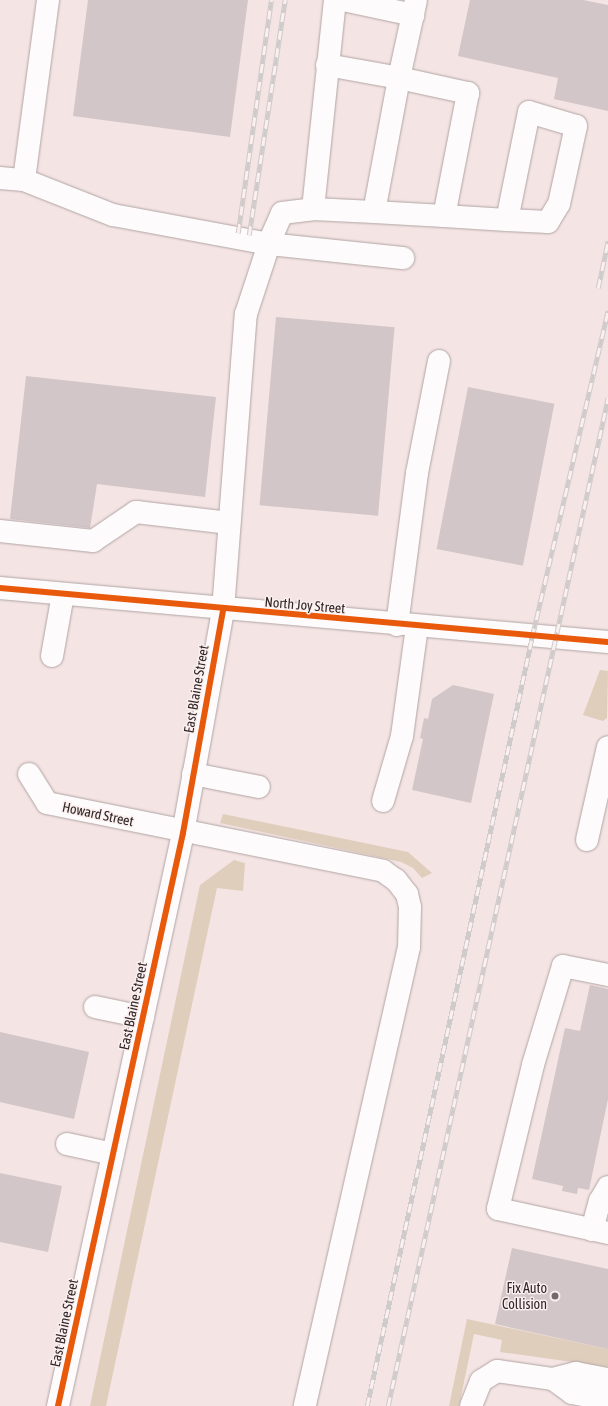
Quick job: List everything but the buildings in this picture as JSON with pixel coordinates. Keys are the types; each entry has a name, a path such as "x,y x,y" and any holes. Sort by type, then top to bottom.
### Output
{"street":[{"path":"24,180 48,0"},
{"path":"335,0 313,209 374,212 507,220 548,222 559,204 576,126 529,112 507,220"},
{"path":"343,0 414,8 399,78 374,212"},
{"path":"327,65 399,78 468,93 444,216"},
{"path":"0,178 24,180 114,215 269,244 403,258"},
{"name":"East Blaine Street","path":"58,1406 183,833 223,610 246,314 269,244 282,213 313,209"},
{"path":"383,802 402,736 407,626 417,473 439,361"},
{"path":"0,531 93,541 136,512 229,523"},
{"name":"North Joy Street","path":"0,588 223,610 608,642"},
{"path":"52,656 63,594"},
{"path":"587,840 608,747"},
{"name":"Howard Street","path":"29,774 47,803 183,833 383,871 396,880 407,894 410,923 409,947 305,1406"},
{"path":"193,774 259,787"},
{"path":"608,975 563,966 533,1065 498,1209 600,1231 600,1201 608,1187"},
{"path":"94,1007 143,1017"},
{"path":"67,1144 113,1154"},
{"path":"471,1406 481,1381 498,1371 553,1379 576,1373 608,1379"},
{"path":"553,1379 572,1393 608,1400"}],"shaded area":[{"path":"600,670 608,671 607,718 603,721 583,715"},
{"path":"223,814 408,852 432,873 422,878 413,868 401,862 220,823"},
{"path":"234,860 245,863 243,891 217,888 106,1406 90,1406 200,885"},
{"path":"467,1319 608,1349 608,1367 500,1352 502,1340 474,1334 459,1406 449,1406"}],"railway":[{"path":"238,233 271,0"},
{"path":"249,235 285,0"},
{"path":"598,288 608,241"},
{"path":"367,1406 532,637 608,311"},
{"path":"388,1406 608,398"}],"cycle path":[{"path":"0,588 608,642"},
{"path":"58,1406 183,833 223,610"}],"place":[{"name":"Fix Auto Collision","path":"555,1296"}]}
